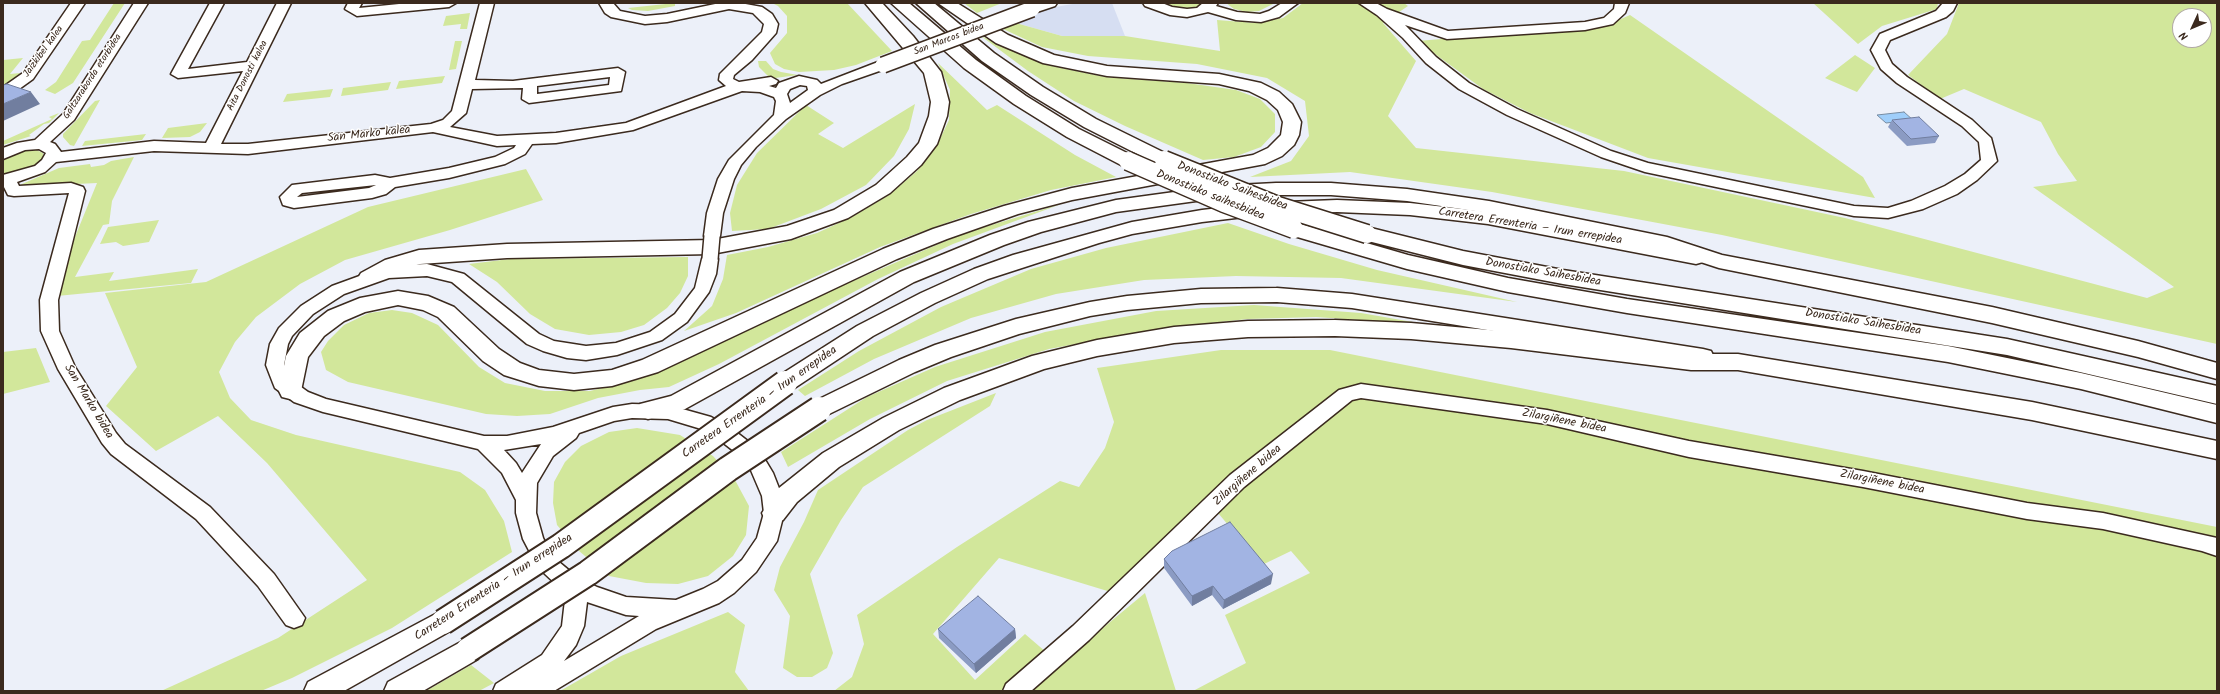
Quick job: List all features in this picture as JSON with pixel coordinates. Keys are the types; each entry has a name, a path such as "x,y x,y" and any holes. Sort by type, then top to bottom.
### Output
{"main road":[{"path":"368,278 392,265 419,257 506,251 712,247 792,232 841,214 883,189 914,161 928,144 938,116 940,102 937,85 932,72 907,40 873,3"},
{"name":"Donostiako saihesbidea","path":"898,3 970,64 1020,100 1073,133 1128,161 1224,203 1294,229"},
{"name":"Donostiako Saihesbidea","path":"924,3 988,56 1037,91 1090,123 1164,160 1278,206 1367,234 1463,258 1563,277 1877,325 2007,347 2138,375 2217,395"},
{"path":"290,391 297,356 308,339 316,331 336,316 360,305 398,298 428,303 446,312 491,355 512,369 539,378 574,382 612,378 650,366 890,254 940,234 1011,210 1072,194 1258,160 1278,150 1290,135 1292,122 1286,108 1273,96 1255,87 1219,79 1107,71 1049,59 1002,39 946,3"},
{"path":"648,410 677,403 841,312 958,254 1029,229 1116,206 1169,197 1218,192 1276,189 1331,189 1407,194 1489,207 1667,244 1719,261 1992,315 2138,349 2217,371"},
{"name":"Carretera Errenteria – Irun errepidea","path":"318,691 352,674 443,622 568,541 785,383 865,331 928,298 981,274 1095,237 1132,228 1209,215 1261,209 1337,206 1410,208 1488,218 1719,261"},
{"name":"Donostiako Saihesbidea","path":"1294,229 1407,262 1508,285 1626,306 1948,354 2081,381 2217,414"},
{"path":"398,691 468,650 588,573 728,469 819,410 907,366 972,340 1016,327 1112,306 1201,296 1277,295 1352,301 1738,362 2032,411 2217,450"},
{"path":"774,513 788,495 831,460 891,424 952,394 1040,362 1097,348 1166,336 1248,329 1336,328 1411,331 1511,340 1691,362 1738,362"}],"street":[{"name":"Jaizkibel kalea","path":"3,94 28,76 78,3"},
{"name":"Galtzaraborda etorbidea","path":"39,144 73,111 141,3"},
{"path":"218,3 178,74 254,66"},
{"name":"Aita Donosti kalea","path":"211,148 254,66 284,3"},
{"path":"355,3 352,9 357,12 364,12 449,3"},
{"path":"473,136 459,126 459,113 487,3"},
{"path":"606,3 610,10 616,14 624,17 645,20 666,18 729,5 757,10 767,17 771,24 762,42 747,57 746,65 751,72 759,78 771,81 794,100 810,91"},
{"name":"San Marcos bidea","path":"810,91 1050,3"},
{"path":"1156,5 1174,12 1187,13 1209,5 1236,16 1261,18 1274,14 1291,3"},
{"path":"1366,3 1382,12 1447,35 1585,26 1608,21 1620,10 1622,3"},
{"path":"1382,12 1408,35 1431,60 1464,86 1512,112 1606,154 1645,167 1838,208 1854,211 1888,213 1917,205 1951,190 1971,177 1989,161 1986,142 1967,123 1902,80 1886,66 1878,50 1885,37 1941,14 1948,8 1950,3"},
{"name":"San Marko kalea","path":"681,107 747,57"},
{"path":"732,68 727,74 726,80 731,85 783,91 799,80 810,91"},
{"path":"466,85 483,83 513,85 618,72 616,88 529,99 530,83"},
{"path":"739,87 771,81"},
{"name":"San Marko kalea","path":"52,158 154,146 248,149 433,128 497,141 526,141 586,135 628,127 655,118 703,98 739,87"},
{"path":"781,116 783,91"},
{"path":"504,691 529,685 554,669 648,622 700,602 726,587 758,556 767,541 774,513 772,496 757,463 742,447 724,433 704,422 668,412 648,410 613,414 578,427 530,440 484,443 323,405 290,391 282,383 275,365 279,344 295,321 322,299 338,290 368,278 407,270 427,270 444,273 470,286 533,339 561,350 586,353 617,349 639,343 669,327 681,318 696,301 708,274 712,236 720,196 734,163 781,116 810,91"},
{"path":"433,128 448,123 459,113"},
{"path":"390,183 380,190 372,193 294,203 289,201 288,197 298,189 375,180 390,183 448,173 500,161 520,151 526,141"},
{"path":"3,154 22,146 39,144 50,147 54,154 44,166 30,174 6,180"},
{"name":"San Marko bidea","path":"6,180 14,191 71,188 77,191 49,300 49,326 67,369 109,438 118,449 203,513 266,580 294,618"},
{"name":"Zilargiñene bidea","path":"1014,691 1081,633 1237,481 1346,395 1361,391 1547,417 1689,449 1863,479 2027,511 2103,521 2202,542 2217,547"},
{"path":"578,427 560,438 543,456 527,483 525,498 526,513 533,540 552,568 569,583 590,594 626,606 663,609 700,602"},
{"path":"484,443 509,468 525,498"},
{"path":"554,669 560,651 573,626 576,600 569,583"}],"shaded area":[{"path":"1078,3 1112,3 1125,36 1062,36 1016,23 1019,19 1050,8"}],"green space":[{"path":"114,3 125,3 73,83 55,94 45,90 56,82 82,41 90,40"},
{"path":"675,3 675,6 648,11 632,10 628,8"},
{"path":"772,3 847,3 892,51 856,65 834,70 799,72 784,69 775,64 770,53 787,33 787,16 778,6"},
{"path":"964,3 1002,3 977,13"},
{"path":"1162,3 1204,3 1194,9 1179,10"},
{"path":"1226,3 1275,3 1259,11 1247,12 1234,9"},
{"path":"1303,3 1404,3 1408,6 1383,23 1416,61 1388,116 1416,148 1624,171 1845,218 2147,298 2174,287 2033,187 2077,181 2058,154 2041,122 1964,89 1940,99 1908,75 1947,34 1959,3 2217,3 2217,344 1722,235 1492,192 1350,172 1250,177 1291,161 1309,136 1305,101 1267,78 1197,64 1088,56 1042,47 1001,28 1016,23 1062,36 1125,36 1220,51 1217,20 1256,23 1283,18"},
{"path":"1813,3 1938,3 1937,9 1882,26 1858,44"},
{"path":"470,13 467,29 460,29 461,24 443,26 446,16"},
{"path":"1630,15 1863,177 1875,198 1648,158 1530,113 1483,89 1417,41 1605,26"},
{"path":"981,36 1047,65 1105,77 1187,83 1236,90 1260,99 1275,114 1275,132 1261,147 1234,157 1203,160 1125,126 1074,101 1028,71"},
{"path":"455,41 462,41 456,69 449,70"},
{"path":"1855,55 1875,68 1857,92 1825,78"},
{"path":"23,58 10,74 20,73 16,79 3,89 3,60"},
{"path":"758,61 766,61 773,69 781,72 798,75 775,78 768,76 759,67"},
{"path":"938,63 987,110 997,105 1075,155 1116,177 1051,190 971,214 880,247 736,313 684,331 712,306 723,279 727,255 768,247 817,233 852,217 889,195 917,171 936,147 949,120 950,90"},
{"path":"445,76 442,83 396,89 399,81"},
{"path":"391,82 388,90 341,96 343,88"},
{"path":"333,89 330,97 283,102 287,94"},
{"path":"100,100 74,146 70,145 63,137 63,134 95,101"},
{"path":"915,104 909,129 894,156 866,185 821,209 768,229 732,231 730,213 737,185 757,153 806,105 834,123 818,134 843,148"},
{"path":"59,113 49,123 44,124 29,135 31,136 3,145 3,141 52,119 49,117"},
{"path":"207,123 200,132 190,137 162,138 168,128"},
{"path":"146,134 142,140 82,146 85,141"},
{"path":"34,149 43,153 44,157 36,165 11,175 3,175 3,157 19,151"},
{"path":"134,157 112,201 109,224 103,225 75,277 114,272 109,281 198,269 191,283 57,296 63,280 57,281 97,183 15,187 59,168 90,164 91,167 104,165 111,161"},
{"path":"526,169 543,200 450,230 345,260 300,284 256,317 235,342 219,372 230,398 251,420 296,435 460,472 485,490 504,521 512,552 392,628 292,678 261,691 161,691 278,638 367,580 267,463 218,416 156,451 106,406 137,367 105,293 206,282 368,207"},
{"path":"1064,203 953,244 878,279 719,364 669,387 640,390 598,398 550,414 517,416 486,414 348,382 326,370 321,352 328,341 344,325 369,313 392,310 412,313 438,325 479,367 505,383 545,391 590,391 639,379 811,299 962,234"},
{"path":"159,220 149,242 123,246 116,242 100,244 108,227"},
{"path":"1228,223 1289,244 1377,270 1517,302 1341,278 1236,276 1144,280 1056,294 971,318 874,359 805,396 798,390 859,351 941,307 1031,269 1106,248"},
{"path":"688,257 688,276 680,293 667,308 644,325 621,332 589,335 555,329 530,314 497,282 469,264 510,259"},
{"path":"1254,305 1361,313 1430,325 1316,317 1248,319 1163,328 1049,349 947,381 870,419 788,467 781,452 867,397 935,367 1045,332 1156,311"},
{"path":"36,348 50,382 3,394 3,352"},
{"path":"1221,350 1330,350 2217,527 2217,691 1193,691 1246,663 1225,615 1310,573 1291,551 1262,565 1207,500 1114,593 999,558 933,634 975,680 1025,634 1046,652 1001,691 834,691 852,677 864,644 857,615 957,547 1060,481 1079,487 1105,448 1114,422 1097,368"},
{"path":"996,393 990,406 863,487 841,520 810,574 833,653 827,668 812,677 797,677 783,668 790,616 774,590 780,567 804,522 818,490 908,430 927,420"},
{"path":"637,428 680,435 713,456 735,480 749,506 746,535 733,556 708,576 678,584 646,583 609,576 579,551 557,525 553,503 554,482 565,462 581,446 609,432"},
{"path":"1145,593 1176,691 1027,691"},
{"path":"728,612 745,625 735,672 749,691 560,691 621,656"},
{"path":"471,665 494,683 479,691 426,691"}],"water":[{"path":"1904,112 1913,120 1886,123 1877,115"}],"building":[{"path":"7,84 31,92 3,104 3,85"},
{"path":"1919,117 1939,136 1911,139 1892,120"},
{"path":"1230,522 1273,574 1224,600 1213,586 1192,596 1164,559 1172,551"},
{"path":"978,596 1015,629 974,664 938,629"}]}
